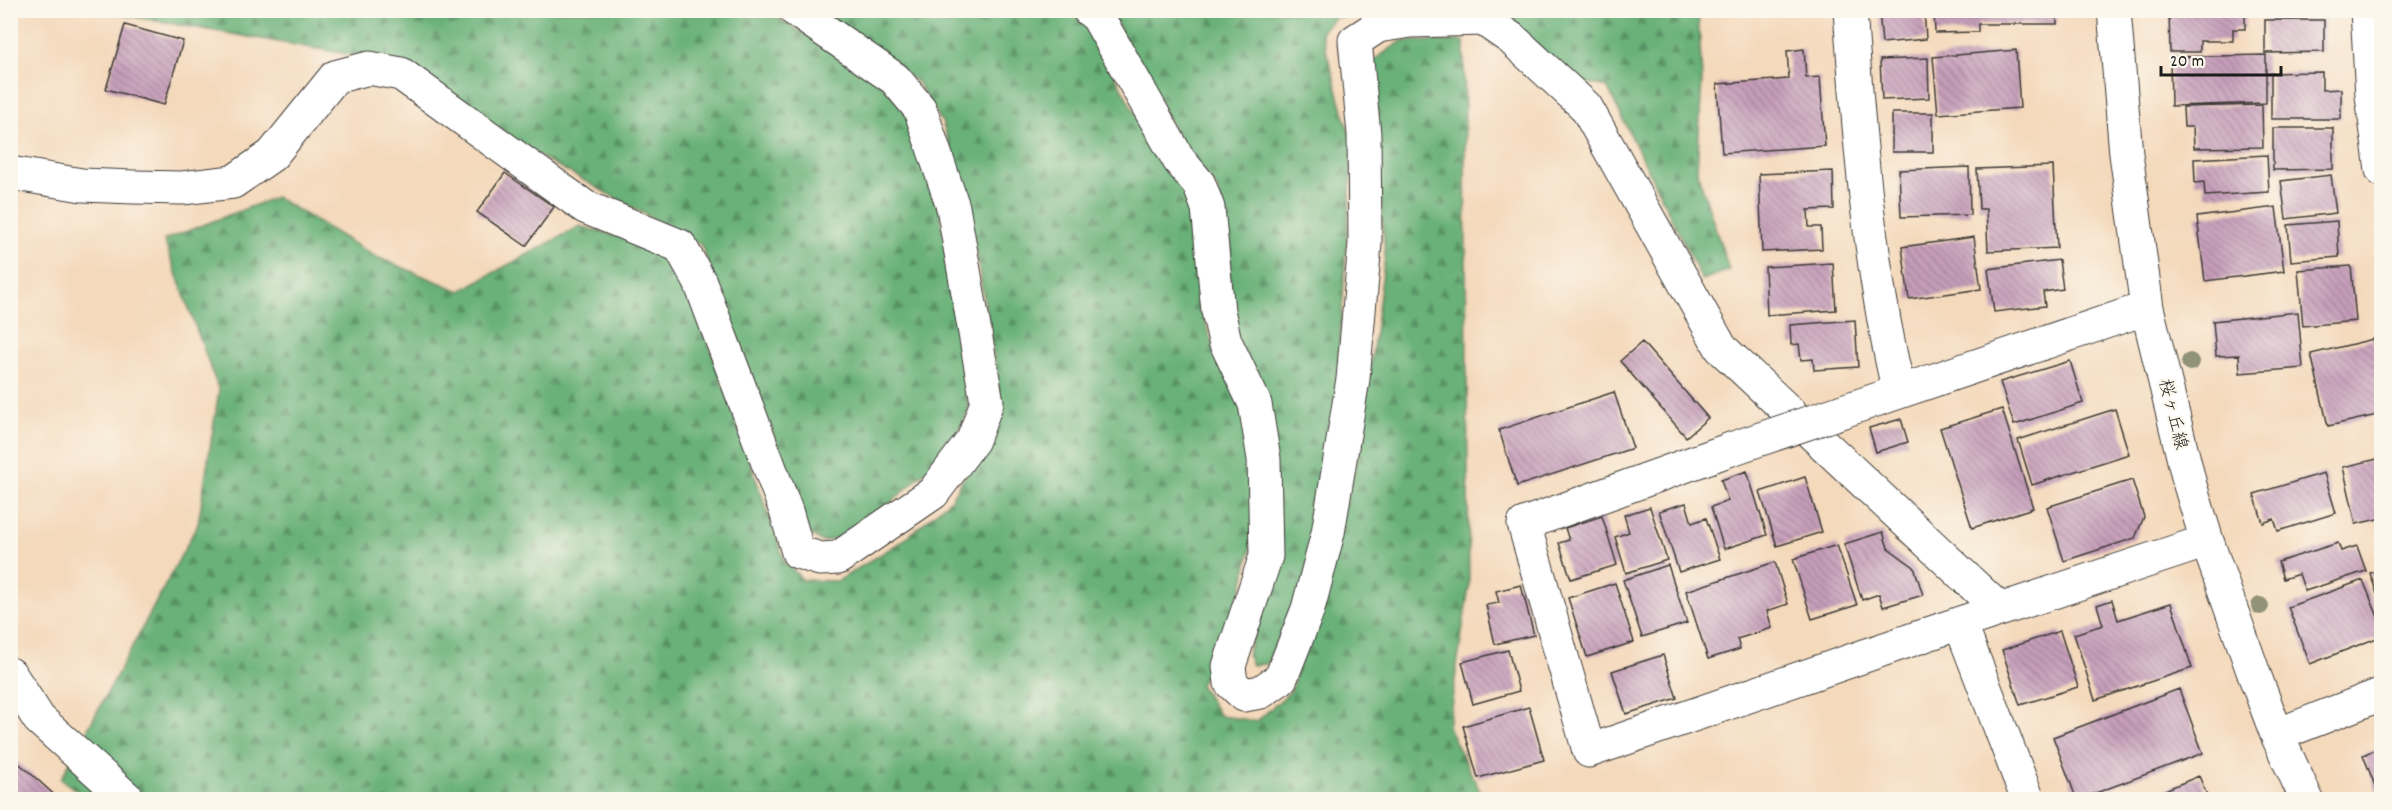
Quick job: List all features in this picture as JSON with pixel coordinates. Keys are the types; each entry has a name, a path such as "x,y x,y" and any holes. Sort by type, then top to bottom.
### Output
{"street":[{"path":"10,173 82,185 182,188 233,182 272,155 335,77 369,69 401,74 585,207 680,246 700,282 786,511 798,552 820,559 838,558 933,493 973,440 987,402 953,207 920,109 895,79 795,10"},
{"path":"1089,10 1097,16 1109,36 1179,160 1199,184 1208,208 1218,311 1225,341 1255,405 1264,459 1266,556 1229,666 1231,683 1244,695 1262,692 1281,678 1308,609 1330,522 1353,379 1365,243 1364,134 1355,41 1378,26 1411,21 1483,19 1512,39 1586,106 1721,348 1999,609"},
{"path":"1850,10 1859,138 1872,252 1887,342 1899,392"},
{"name":"桜ヶ丘線","path":"2114,10 2126,154 2147,308 2190,485 2207,541 2277,735 2307,800"},
{"path":"2367,10 2372,96 2382,170"},
{"path":"2147,308 1731,449 1524,524 1589,751 1960,622 2207,541"},
{"path":"1960,622 2028,800"},
{"path":"10,674 39,719 129,800"},
{"path":"2277,735 2382,694"}],"green space":[{"path":"101,11 766,11 872,74 911,117 940,211 969,409 951,448 885,508 850,535 822,542 807,531 769,422 701,245 358,56"},
{"path":"821,11 1063,11 1074,14 1092,32 1155,151 1194,203 1203,237 1199,304 1210,337 1244,407 1256,526 1239,600 1200,685 1220,716 1257,721 1291,691 1359,454 1385,256 1371,62 1402,41 1464,41 1469,586 1448,727 1484,799 89,800 61,779 198,524 219,391 164,240 276,197 374,256 460,291 580,226 645,244 673,262 697,310 785,562 803,580 838,581 904,540 951,499 999,420 998,382 968,204 942,122 917,82"},
{"path":"1110,11 1369,11 1334,18 1321,32 1353,146 1334,432 1303,586 1267,664 1252,665 1247,654 1281,558 1230,319 1229,237 1217,188 1186,152"},
{"path":"1502,11 1698,11 1702,79 1697,171 1729,270 1702,280 1607,87 1569,79"}],"building":[{"path":"1879,10 1924,10 1926,39 1882,43"},
{"path":"1934,10 2057,10 2057,24 1978,24 1978,32 1935,33"},
{"path":"2169,10 2257,10 2257,13 2245,13 2245,29 2233,29 2233,41 2200,41 2200,52 2170,52"},
{"path":"2265,20 2324,20 2324,52 2265,53"},
{"path":"125,25 183,41 164,105 106,89"},
{"path":"1804,49 1806,78 1820,77 1825,146 1722,153 1717,84 1789,79 1787,51"},
{"path":"2016,50 2020,108 1938,114 1933,57"},
{"path":"2266,55 2266,103 2171,106 2170,57"},
{"path":"1928,58 1929,98 1882,100 1880,60"},
{"path":"2322,72 2322,90 2341,89 2341,119 2271,119 2271,73"},
{"path":"2262,105 2263,147 2194,148 2193,127 2184,127 2183,107"},
{"path":"1892,113 1933,113 1933,152 1892,152"},
{"path":"2273,128 2333,128 2333,169 2273,170"},
{"path":"2267,155 2269,192 2205,196 2204,182 2195,183 2194,159"},
{"path":"2053,166 2057,248 1988,251 1986,209 1979,209 1977,169"},
{"path":"1969,167 1970,215 1901,217 1899,170"},
{"path":"1833,171 1834,209 1808,210 1809,227 1821,227 1822,249 1762,252 1759,174"},
{"path":"505,173 554,207 526,246 477,212"},
{"path":"2331,175 2336,213 2286,219 2281,181"},
{"path":"2276,207 2284,271 2205,281 2197,217"},
{"path":"2337,221 2339,257 2291,261 2288,225"},
{"path":"1974,237 1981,289 1909,299 1902,247"},
{"path":"2059,260 2063,289 2043,292 2045,306 1994,312 1988,269"},
{"path":"1833,263 1836,310 1767,315 1765,267"},
{"path":"2351,266 2356,321 2303,326 2298,270"},
{"path":"2298,312 2303,368 2240,373 2239,355 2216,356 2213,321"},
{"path":"1855,320 1858,367 1814,370 1813,359 1801,360 1799,344 1791,345 1790,325"},
{"path":"2382,337 2382,414 2328,426 2311,354"},
{"path":"1642,342 1708,418 1686,437 1620,361"},
{"path":"2070,361 2083,403 2014,425 2000,382"},
{"path":"1614,392 1633,448 1517,486 1499,430"},
{"path":"2002,409 2033,508 1972,528 1940,428"},
{"path":"2115,409 2129,454 2032,485 2018,440"},
{"path":"1901,419 1908,442 1876,452 1869,428"},
{"path":"2382,458 2382,518 2356,524 2343,467"},
{"path":"1747,471 1767,535 1724,549 1711,507 1728,501 1721,480"},
{"path":"2324,473 2336,513 2278,531 2274,519 2263,523 2254,494"},
{"path":"1805,477 1822,532 1777,546 1760,492"},
{"path":"2132,480 2144,517 2135,538 2064,561 2047,507"},
{"path":"1686,503 1692,523 1706,518 1720,559 1679,572 1659,511"},
{"path":"1650,507 1667,560 1626,573 1615,537 1629,532 1624,515"},
{"path":"1602,516 1617,565 1571,579 1559,543 1569,540 1565,528"},
{"path":"1883,532 1888,548 1914,567 1923,595 1883,607 1879,594 1862,600 1844,544"},
{"path":"2338,543 2341,551 2357,546 2366,571 2305,591 2299,574 2283,579 2278,562"},
{"path":"1837,545 1857,605 1812,619 1793,559"},
{"path":"1775,562 1788,604 1767,611 1772,628 1737,639 1740,649 1708,659 1686,591"},
{"path":"1668,565 1687,623 1642,637 1623,580"},
{"path":"2382,570 2382,606 2381,606 2370,573"},
{"path":"2363,580 2382,627 2382,636 2310,664 2288,607"},
{"path":"1615,583 1634,642 1587,657 1568,598"},
{"path":"1521,585 1534,635 1495,644 1486,605 1499,603 1496,591"},
{"path":"2112,600 2118,620 2171,603 2192,668 2095,700 2074,634 2103,625 2097,605"},
{"path":"2060,631 2078,687 2020,705 2002,650"},
{"path":"1508,650 1519,691 1473,704 1462,662"},
{"path":"1663,655 1677,698 1626,714 1612,671"},
{"path":"2179,689 2203,753 2077,800 2053,737"},
{"path":"1529,707 1544,760 1478,778 1463,726"},
{"path":"2382,747 2382,795 2379,796 2363,755"},
{"path":"10,756 28,771 60,800 10,800"},
{"path":"2199,776 2209,800 2143,800 2143,799"}]}
